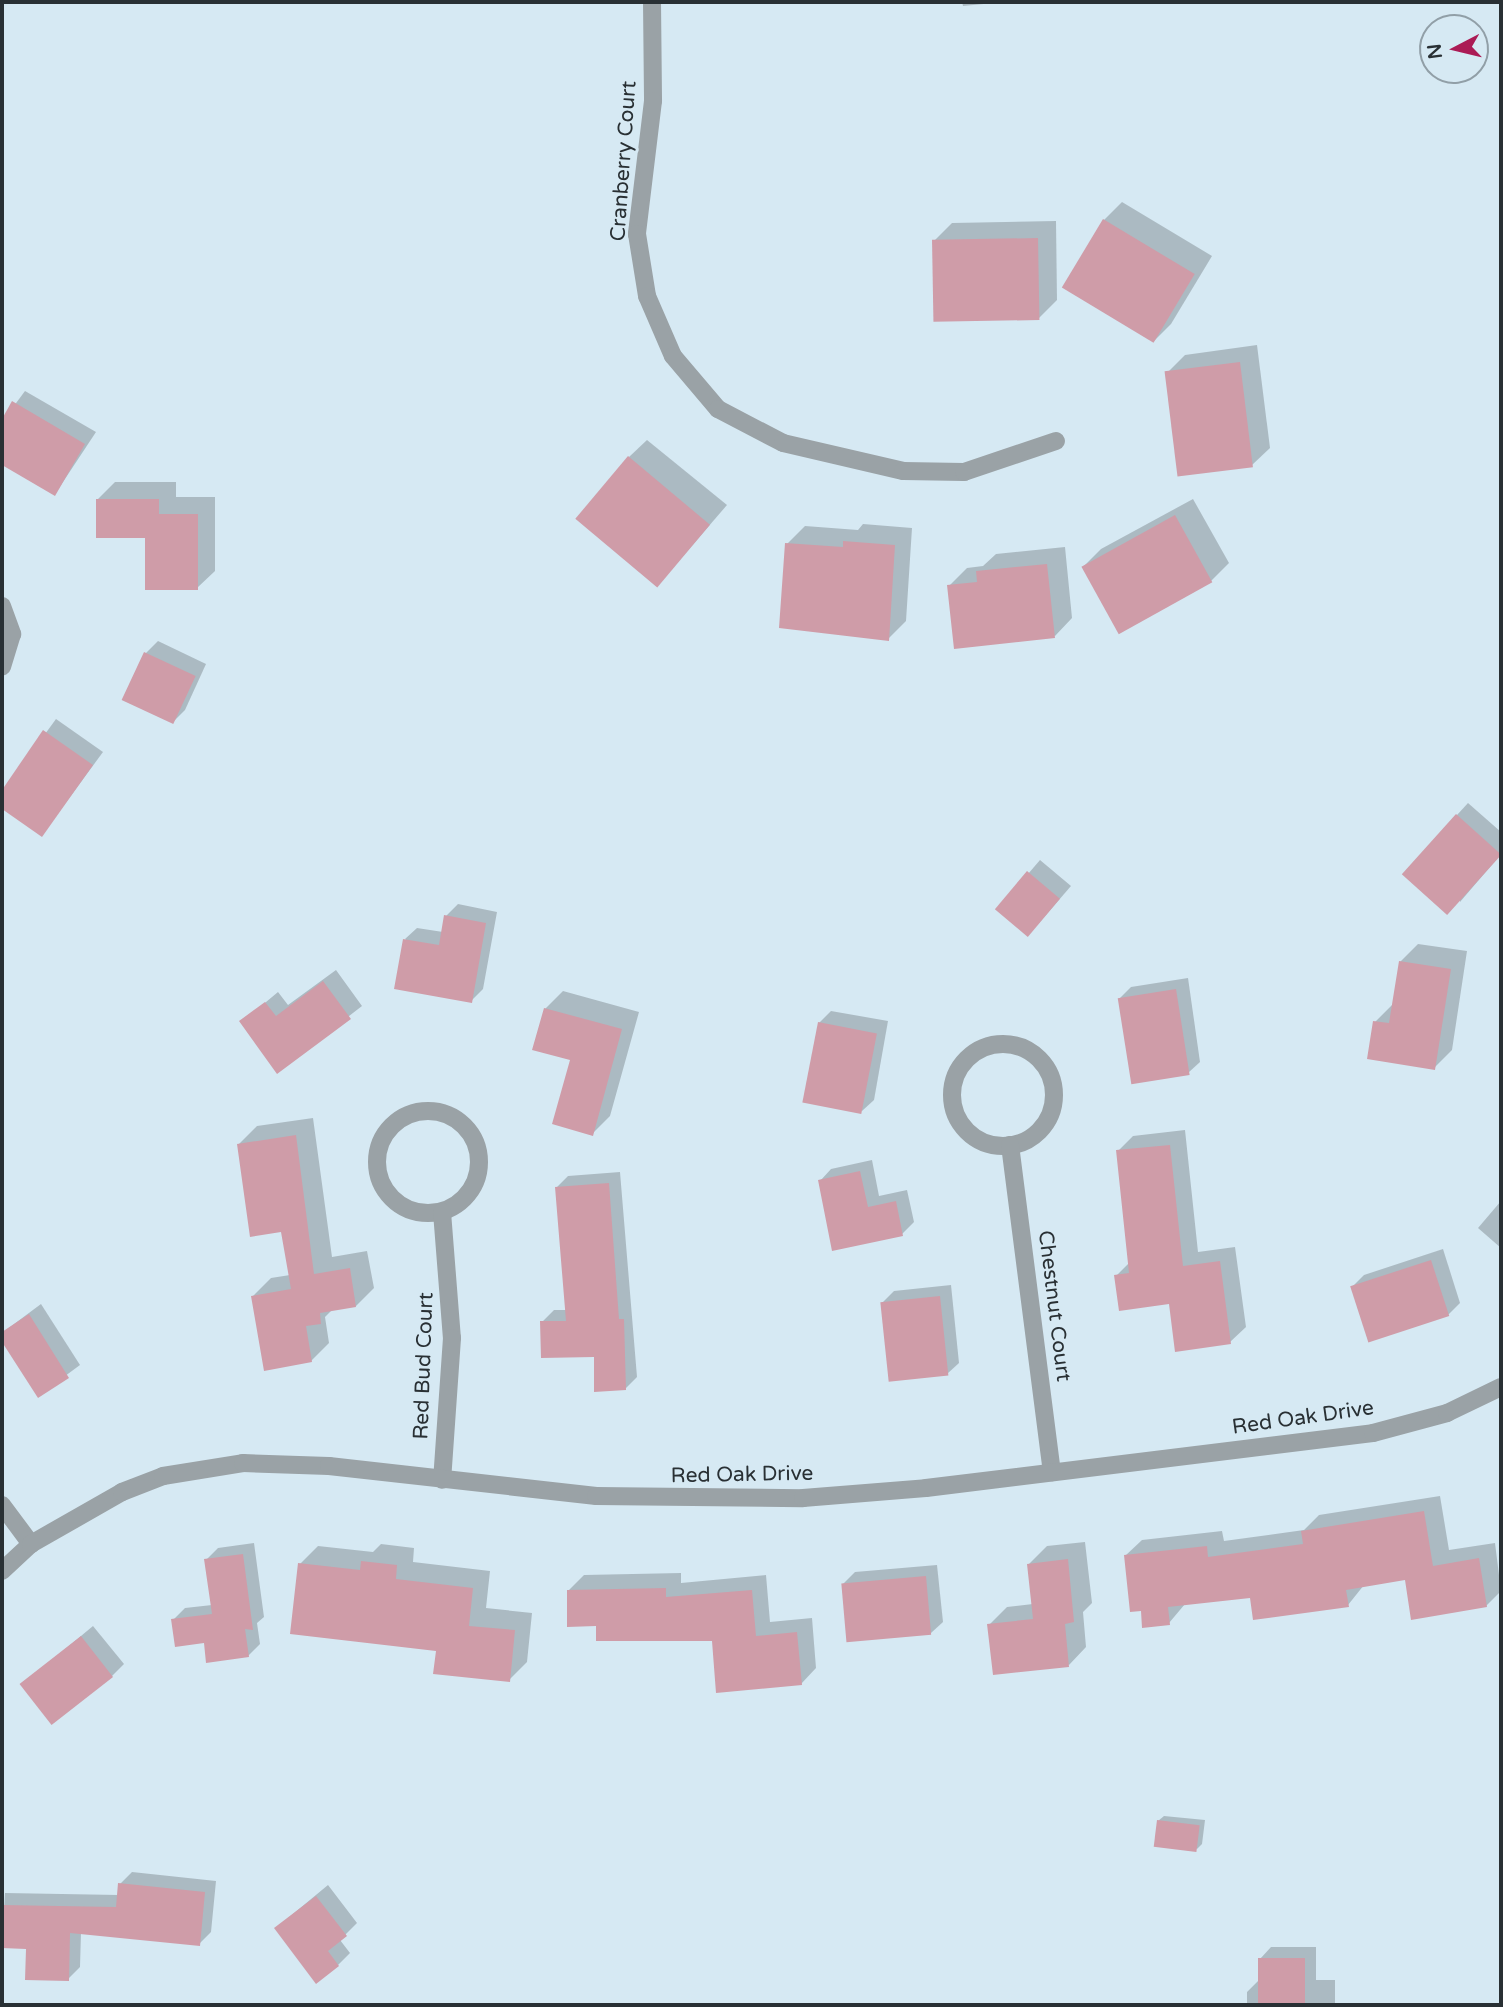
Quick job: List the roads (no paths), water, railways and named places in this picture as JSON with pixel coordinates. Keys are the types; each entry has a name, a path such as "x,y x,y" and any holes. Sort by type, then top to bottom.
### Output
{"street":[{"name":"Cranberry Court","path":"652,2 653,102 637,234 645,284 673,356 718,409 783,443 903,471 964,472 1056,441"},
{"path":"2,606 12,634 2,666"},
{"path":"991,1046 1023,1048 1041,1061 1052,1080 1053,1102 1046,1122 1031,1138 1010,1145 988,1144 969,1133 954,1104 954,1083 964,1063 991,1046"},
{"path":"446,1114 474,1139 479,1164 472,1189 442,1212 404,1209 379,1180 381,1142 408,1115 446,1114"},
{"name":"Chestnut Court","path":"1010,1145 1052,1472"},
{"name":"Red Bud Court","path":"442,1212 452,1338 442,1480"},
{"name":"Red Oak Drive","path":"2,1571 31,1544 122,1492 201,1468 287,1463 596,1496 736,1501 867,1494 1373,1433 1447,1413 1501,1387"},
{"path":"2,1505 31,1544"}]}
